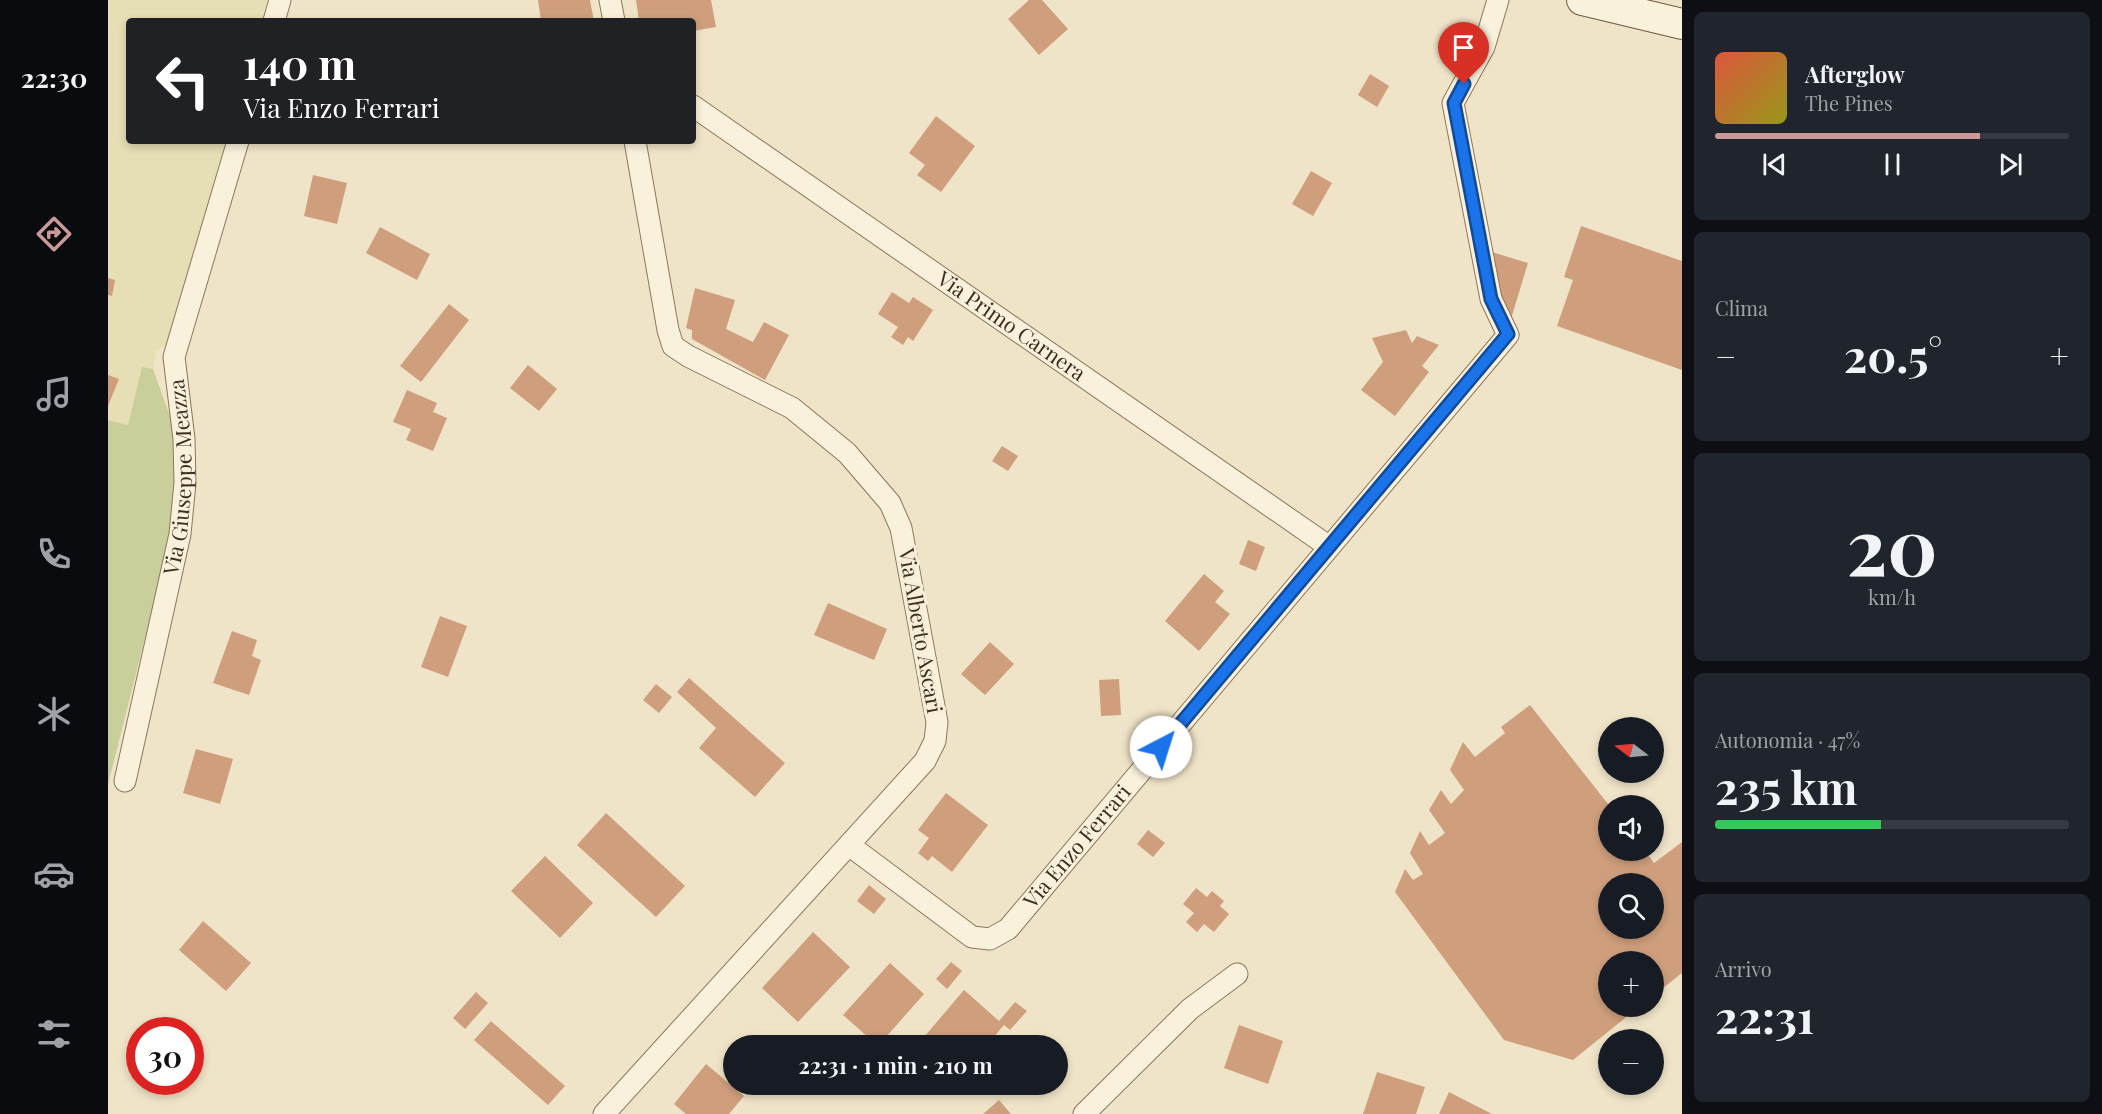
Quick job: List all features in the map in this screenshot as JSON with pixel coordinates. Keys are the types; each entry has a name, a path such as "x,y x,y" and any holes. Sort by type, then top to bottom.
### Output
{"main road":[{"path":"1582,0 1682,24"}],"street":[{"path":"275,18 280,0"},
{"path":"610,0 613,18"},
{"name":"Via Enzo Ferrari","path":"849,845 972,937 990,939 1008,929 1508,334 1491,299 1454,103 1484,47 1498,0"},
{"name":"Via Primo Carnera","path":"696,108 1328,546"},
{"name":"Via Giuseppe Meazza","path":"124,781 180,534 185,483 184,439 174,357 237,144"},
{"name":"Via Alberto Ascari","path":"604,1114 925,761 935,741 937,722 901,528 890,503 847,453 792,408 688,356 673,346 668,330 636,144"},
{"path":"1084,1114 1190,1010 1237,974"}],"shaded area":[{"path":"108,0 267,0 263,18 126,18 126,144 227,144 169,342 156,351 153,369 142,368 128,425 108,420"}],"green space":[{"path":"142,367 153,369 178,439 170,538 108,785 108,420 128,425"}],"building":[{"path":"538,0 590,0 593,18 541,18"},
{"path":"636,0 711,0 716,27 696,30 696,18 639,18"},
{"path":"1029,0 1042,0 1068,29 1039,55 1008,19"},
{"path":"1370,74 1389,86 1377,107 1358,95"},
{"path":"936,116 975,146 941,192 917,175 925,165 909,153"},
{"path":"1311,171 1332,183 1313,216 1292,204"},
{"path":"313,175 347,183 337,224 304,216"},
{"path":"1581,226 1682,261 1682,370 1557,326 1573,280 1564,277"},
{"path":"380,227 430,254 417,280 366,253"},
{"path":"1492,252 1528,263 1511,319 1499,294"},
{"path":"108,278 115,280 112,296 108,295"},
{"path":"695,288 735,300 726,329 753,342 764,322 789,335 765,380 692,339 692,330 686,328"},
{"path":"892,292 909,303 913,297 933,310 913,341 908,337 903,345 891,337 898,327 878,314"},
{"path":"449,304 469,320 421,382 400,366"},
{"path":"1406,330 1412,343 1417,336 1439,345 1422,366 1429,372 1395,416 1361,390 1383,362 1372,338"},
{"path":"528,365 557,389 539,411 510,388"},
{"path":"108,375 119,379 108,406"},
{"path":"407,390 437,403 433,412 447,418 433,451 406,440 411,429 393,422"},
{"path":"1002,446 1018,456 1008,471 992,461"},
{"path":"1248,540 1265,547 1256,571 1239,564"},
{"path":"1204,574 1224,591 1215,602 1230,614 1199,651 1165,621"},
{"path":"828,603 887,629 874,660 814,635"},
{"path":"440,616 467,626 448,677 421,667"},
{"path":"232,631 257,640 252,656 261,660 249,695 213,683"},
{"path":"990,642 1014,664 985,695 961,674"},
{"path":"689,678 785,763 755,797 699,748 716,728 677,692"},
{"path":"1119,679 1121,715 1101,716 1099,680"},
{"path":"656,684 672,697 659,713 643,700"},
{"path":"1530,705 1601,795 1598,795 1598,861 1652,861 1654,863 1664,861 1664,856 1682,842 1682,973 1664,987 1664,951 1598,951 1598,1017 1626,1017 1611,1029 1598,1029 1598,1040 1573,1060 1504,1040 1395,892 1405,869 1413,880 1423,874 1410,853 1420,831 1429,845 1445,833 1429,810 1441,790 1451,804 1464,790 1450,770 1463,742 1475,757 1505,733 1501,727"},
{"path":"196,749 233,759 220,804 183,793"},
{"path":"946,793 988,825 952,872 932,856 928,861 918,853 929,838 918,830"},
{"path":"606,813 685,886 656,917 577,845"},
{"path":"1148,830 1165,843 1153,857 1137,844"},
{"path":"545,856 593,903 560,938 511,891"},
{"path":"869,885 886,899 874,914 857,901"},
{"path":"1196,888 1207,897 1212,891 1224,901 1220,906 1229,914 1214,932 1204,924 1197,932 1186,922 1194,913 1183,904"},
{"path":"203,921 251,963 226,991 179,950"},
{"path":"813,932 850,967 798,1022 762,988"},
{"path":"951,962 962,971 947,989 936,979"},
{"path":"890,963 924,994 888,1035 866,1035 843,1015"},
{"path":"964,990 999,1021 1015,1002 1027,1011 1010,1030 1004,1025 995,1035 926,1035"},
{"path":"476,992 488,1003 465,1029 453,1018"},
{"path":"491,1021 565,1086 548,1105 474,1040"},
{"path":"1239,1025 1283,1041 1268,1084 1224,1068"},
{"path":"706,1064 723,1078 723,1095 744,1096 729,1114 686,1114 674,1104"},
{"path":"1377,1072 1425,1087 1416,1114 1363,1114"},
{"path":"1449,1092 1492,1114 1439,1114"},
{"path":"999,1100 1011,1114 983,1114"}],"route":[{"path":"1161,747 1508,334 1491,299 1454,103 1464,84"}]}
